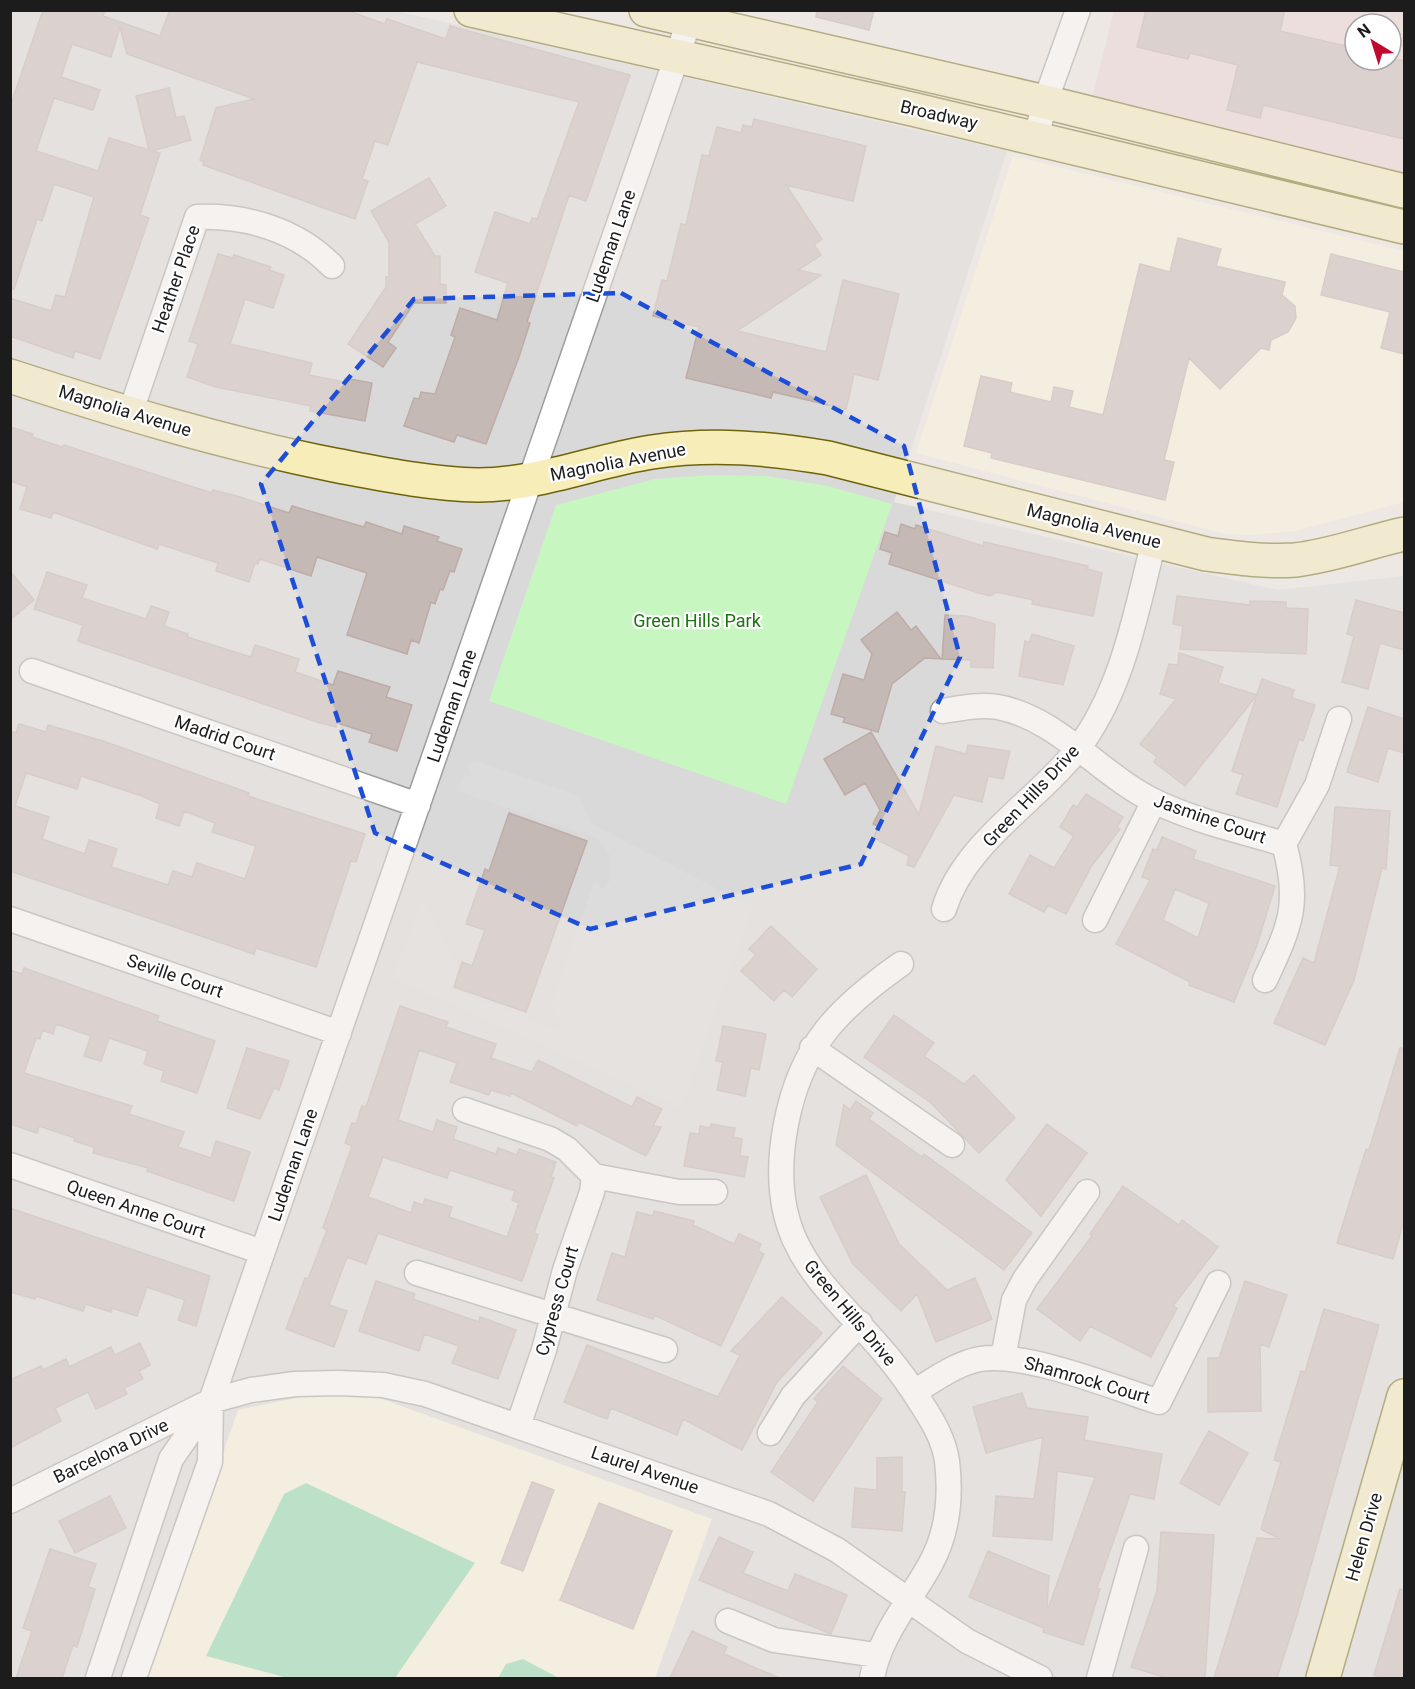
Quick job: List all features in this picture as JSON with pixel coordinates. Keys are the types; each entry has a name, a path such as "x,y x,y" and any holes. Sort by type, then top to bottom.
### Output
{"street":[{"name":"Broadway","path":"471,10 678,55 1036,138 1404,227"},
{"name":"Broadway","path":"646,10 691,15 1404,191"},
{"path":"1036,138 1045,102 1078,10"},
{"name":"Ludeman Lane","path":"98,1678 171,1459 211,1401 691,15"},
{"name":"Heather Place","path":"130,414 197,217 242,219 289,234 320,253 332,266"},
{"name":"Magnolia Avenue","path":"10,376 130,414 300,458 428,482 480,485 530,480 651,452 710,446 769,448 828,458 1206,554 1251,560 1296,560 1336,553 1404,534"},
{"name":"Green Hills Drive","path":"944,909 957,880 979,851 1078,749 1098,717 1125,653 1154,541"},
{"name":"Madrid Court","path":"32,671 418,805"},
{"name":"Jasmine Court","path":"944,711 969,706 997,707 1025,715 1052,729 1125,784 1154,801 1187,815 1284,844"},
{"path":"1265,980 1291,916 1294,891 1284,844 1317,785 1339,719"},
{"path":"1095,921 1154,801"},
{"name":"Seville Court","path":"10,919 339,1033"},
{"name":"Green Hills Drive","path":"872,1678 876,1655 933,1561 945,1527 949,1491 946,1458 935,1425 914,1392 860,1323 827,1291 808,1268 794,1240 785,1213 780,1186 782,1146 790,1104 798,1076 812,1048 832,1022 871,985 901,964"},
{"path":"812,1048 952,1145"},
{"path":"465,1110 550,1139 567,1149 594,1176 679,1192 715,1192"},
{"name":"Queen Anne Court","path":"10,1165 262,1252"},
{"name":"Cypress Court","path":"518,1426 554,1315 567,1261 592,1192 594,1176"},
{"path":"1003,1358 1009,1320 1017,1293 1087,1192"},
{"path":"417,1273 665,1350"},
{"name":"Shamrock Court","path":"914,1392 978,1360 1003,1358 1028,1362 1159,1402 1218,1283"},
{"path":"770,1433 793,1396 860,1323"},
{"name":"Laurel Avenue","path":"211,1401 251,1390 295,1384 383,1385 425,1394 769,1514 837,1550 967,1641 1040,1678"},
{"name":"Helen Drive","path":"1323,1678 1404,1396"},
{"name":"Ludeman Lane","path":"134,1678 210,1462 211,1401"},
{"name":"Barcelona Drive","path":"10,1501 211,1401"},
{"path":"1099,1678 1136,1548"},
{"path":"728,1621 774,1640 876,1655"}],"highlighted area":[{"path":"621,293 904,446 960,657 861,864 590,929 375,833 261,484 414,299"}],"shaded area":[{"path":"11,11 396,11 1007,151 894,502 1278,590 1404,576 1404,1678 11,1678"},
{"path":"1114,11 1404,11 1404,189 1091,102"},
{"path":"1013,156 1404,251 1404,502 1295,531 1250,535 1225,534 916,453"},
{"path":"474,761 579,795 591,824 753,907 681,1108 393,978 423,897 459,970 454,986 456,991 557,1030 561,1023 551,1007 593,884 597,883 603,890 611,879 610,856 601,841 595,837 458,791 464,776 472,775 467,765"},
{"path":"349,1387 712,1519 655,1678 145,1678 238,1410"}],"green space":[{"name":"Green Hills Park","path":"710,475 766,476 828,486 892,504 786,804 489,701 556,505 655,479"},
{"path":"306,1483 475,1563 395,1678 288,1678 206,1656 284,1494"},
{"path":"523,1659 559,1678 498,1678 506,1664"}],"building":[{"path":"43,10 105,10 103,16 160,36 170,10 346,10 385,24 387,19 446,39 450,26 630,75 586,201 569,195 527,322 530,323 519,357 486,444 457,435 454,442 404,426 414,398 419,399 421,392 435,394 455,337 451,335 460,308 497,320 508,283 475,272 495,212 530,224 532,218 537,219 579,102 417,62 388,145 375,141 362,179 368,181 355,219 203,165 204,162 200,160 216,108 254,99 127,54 120,27 111,57 72,44 61,77 100,90 93,110 54,98 36,151 98,171 109,138 149,150 136,96 169,88 176,118 184,116 191,140 152,151 160,153 140,215 149,218 100,359 75,351 73,358 10,336 10,298 51,311 56,295 65,297 94,197 54,184 42,221 37,219 14,289 10,288 10,107"},
{"path":"817,10 874,10 869,30 816,17"},
{"path":"1146,10 1285,10 1280,31 1343,45 1343,72 1403,72 1404,60 1404,139 1263,105 1260,118 1227,110 1238,65 1190,53 1188,59 1137,47"},
{"path":"754,119 866,146 853,201 786,185 822,239 814,245 821,255 798,270 821,275 737,331 826,352 843,280 899,294 878,380 854,374 846,409 773,392 771,398 686,378 699,327 653,316 662,280 667,281 681,224 686,225 702,155 709,156 717,127 741,133 743,125 752,127"},
{"path":"429,178 446,206 415,224 435,256 440,256 440,284 446,285 446,303 414,303 388,342 396,348 383,367 348,344 386,287 386,277 389,277 389,242 371,211"},
{"path":"1178,238 1221,249 1216,266 1285,282 1282,295 1295,306 1296,318 1288,332 1271,340 1269,350 1261,348 1220,389 1189,358 1164,460 1174,462 1165,500 991,458 992,453 964,446 981,376 1012,383 1010,392 1051,402 1054,387 1073,391 1069,407 1103,415 1140,264 1170,272"},
{"path":"218,254 233,258 234,255 271,267 269,270 284,275 273,308 245,299 230,344 312,363 309,375 344,382 345,378 372,383 365,421 310,411 311,406 216,387 187,377 198,344 189,341"},
{"path":"1331,254 1404,272 1404,354 1381,348 1390,312 1321,295"},
{"path":"10,427 62,447 64,445 212,493 213,490 237,496 289,513 292,506 364,527 366,522 402,534 404,526 439,537 437,541 462,549 454,572 450,571 435,604 431,602 419,643 411,640 407,654 347,635 367,573 317,557 311,576 260,559 258,564 255,563 249,582 216,571 218,563 159,544 157,549 53,512 51,518 20,509 27,487 10,481"},
{"path":"901,524 915,529 916,525 983,546 984,542 1088,566 1087,569 1102,573 1093,616 1032,604 1033,600 997,592 990,596 889,564 892,553 880,549 885,532 898,536"},
{"path":"10,571 34,600 10,620"},
{"path":"47,572 87,585 82,598 146,619 151,606 169,612 164,626 188,634 187,637 251,657 255,645 299,659 295,672 333,685 338,671 390,687 386,697 412,705 397,751 369,742 372,734 337,723 336,727 317,722 78,641 83,625 34,609"},
{"path":"1177,596 1250,605 1250,601 1286,602 1286,608 1308,609 1306,654 1180,649 1183,626 1173,624"},
{"path":"1356,600 1404,613 1404,650 1380,643 1368,689 1342,682 1354,636 1347,634"},
{"path":"897,612 911,630 916,626 941,659 925,658 892,684 878,732 843,722 845,718 831,714 843,674 864,680 872,654 861,640"},
{"path":"945,615 966,616 995,624 993,668 971,667 971,660 942,659"},
{"path":"1032,634 1074,646 1063,685 1019,676 1025,641 1030,642"},
{"path":"1179,653 1223,667 1218,683 1257,695 1185,786 1154,762 1157,757 1140,744 1176,699 1160,694 1169,664 1178,665"},
{"path":"1262,679 1294,690 1292,698 1315,705 1303,741 1299,739 1277,807 1236,794 1243,775 1232,771"},
{"path":"1368,707 1404,719 1404,753 1388,748 1378,782 1347,772"},
{"path":"19,724 46,732 48,725 103,741 249,793 248,796 365,834 356,862 351,861 316,967 256,948 254,954 10,871 10,731 16,733","holes":["26,773 77,789 81,776 160,804 156,818 179,826 184,811 215,823 212,832 256,846 245,879 197,863 192,877 173,871 168,885 111,867 117,849 89,840 85,854 42,839 49,817 15,806"]},
{"path":"871,732 919,815 936,746 966,754 968,745 1010,751 1003,779 988,776 982,802 954,795 914,867 907,865 909,856 874,838 879,827 873,824 880,810 865,783 845,795 824,759"},
{"path":"1086,794 1123,817 1117,827 1120,829 1091,867 1066,914 1048,905 1044,912 1009,894 1030,855 1054,868 1074,836 1060,827 1073,805 1077,807"},
{"path":"1335,807 1390,811 1386,869 1382,868 1354,980 1325,1045 1274,1023 1303,958 1314,963 1340,866 1330,865"},
{"path":"509,813 587,841 526,1012 454,987 462,962 472,966 485,930 466,924 485,869 489,871"},
{"path":"1162,837 1196,851 1193,859 1275,886 1257,945 1234,1002 1189,985 1190,982 1116,944 1150,880 1142,877 1153,849 1157,850","holes":["1175,889 1209,903 1198,938 1163,920"]},
{"path":"771,926 817,969 792,997 784,990 774,1001 741,971 756,955 749,949"},
{"path":"24,968 159,1016 157,1021 215,1041 197,1093 161,1081 164,1071 144,1064 148,1051 109,1038 101,1061 84,1056 91,1036 56,1024 53,1034 42,1030 40,1039 36,1038 24,1073 132,1106 129,1114 184,1132 178,1147 211,1158 216,1141 250,1152 234,1201 147,1171 148,1168 93,1153 94,1147 74,1141 75,1138 39,1126 37,1133 10,1124 10,970 22,974"},
{"path":"400,1006 448,1022 446,1027 496,1044 491,1058 532,1072 538,1060 632,1107 637,1097 662,1109 653,1126 661,1127 646,1156 579,1122 577,1126 511,1093 510,1096 491,1090 489,1095 450,1082 457,1063 419,1050 398,1120 433,1132 437,1120 457,1127 453,1139 496,1154 498,1148 517,1155 519,1149 556,1162 551,1177 554,1178 534,1233 538,1235 522,1281 378,1233 366,1264 347,1257 329,1305 347,1311 334,1347 286,1329 305,1278 308,1279 327,1230 323,1228 352,1146 345,1143 352,1123 356,1124 362,1106 366,1107","holes":["383,1157 447,1178 450,1170 515,1191 512,1200 519,1203 507,1237 449,1217 452,1207 425,1199 423,1205 414,1202 411,1213 368,1197"]},
{"path":"894,1015 934,1043 924,1056 964,1084 974,1075 1015,1118 979,1153 930,1102 864,1057"},
{"path":"723,1026 766,1034 759,1070 751,1068 745,1096 717,1090 723,1062 716,1061"},
{"path":"247,1048 289,1061 279,1090 274,1088 260,1119 227,1108"},
{"path":"1400,1048 1404,1048 1404,1221 1393,1259 1337,1243 1366,1149 1369,1150"},
{"path":"856,1101 873,1113 869,1119 922,1157 924,1154 1032,1233 1004,1270 836,1145 844,1105 850,1110"},
{"path":"711,1124 735,1128 733,1137 742,1139 740,1156 748,1157 744,1177 684,1166 690,1133 699,1134 700,1126 710,1128"},
{"path":"1047,1124 1087,1153 1041,1216 1006,1180"},
{"path":"866,1175 899,1244 947,1290 975,1278 992,1319 936,1342 917,1294 901,1311 853,1264 820,1197"},
{"path":"1123,1186 1179,1225 1182,1220 1218,1247 1173,1306 1177,1308 1151,1357 1090,1326 1080,1341 1037,1309 1092,1236 1090,1234"},
{"path":"10,1208 210,1276 196,1326 178,1320 185,1300 147,1287 137,1316 112,1308 111,1312 86,1304 83,1311 36,1296 35,1299 10,1292"},
{"path":"654,1211 694,1221 693,1225 734,1244 739,1234 761,1244 758,1251 764,1254 721,1346 654,1315 653,1319 597,1300 612,1253 625,1257 637,1212 653,1216"},
{"path":"376,1281 415,1294 413,1299 479,1322 480,1317 516,1330 498,1379 452,1363 459,1346 424,1334 419,1351 359,1331"},
{"path":"1245,1281 1287,1295 1269,1347 1260,1344 1261,1411 1208,1412 1208,1358 1219,1358"},
{"path":"782,1297 822,1333 777,1382 742,1450 683,1419 677,1435 611,1408 607,1419 564,1402 587,1345 718,1397 740,1355 731,1351"},
{"path":"1324,1309 1379,1325 1297,1615 1277,1678 1214,1678 1257,1538 1280,1539 1261,1529 1281,1462 1274,1460 1301,1371 1305,1372"},
{"path":"140,1343 150,1365 139,1371 143,1379 124,1388 127,1394 96,1409 88,1392 55,1408 61,1421 10,1448 10,1380 41,1366 43,1370 66,1359 69,1367 111,1347 115,1355"},
{"path":"843,1366 882,1399 813,1501 771,1472 818,1402 814,1399"},
{"path":"1022,1393 1027,1408 1088,1417 1084,1440 1162,1454 1154,1499 1130,1494 1097,1588 1100,1589 1083,1645 1043,1632 1044,1628 969,1597 988,1551 1049,1576 1047,1606 1049,1606 1095,1477 1057,1471 1052,1540 993,1536 996,1496 1034,1499 1043,1437 986,1453 973,1407"},
{"path":"1209,1431 1248,1453 1219,1505 1180,1483"},
{"path":"902,1457 902,1492 905,1492 902,1531 852,1527 855,1488 877,1490 877,1458"},
{"path":"532,1482 554,1490 523,1571 501,1563"},
{"path":"110,1496 126,1528 75,1553 59,1521"},
{"path":"599,1503 672,1531 633,1629 560,1600"},
{"path":"1161,1532 1214,1535 1205,1678 1167,1678 1131,1667 1157,1591"},
{"path":"719,1537 753,1552 743,1573 788,1591 795,1574 847,1595 831,1634 699,1580"},
{"path":"50,1549 96,1564 88,1587 95,1589 77,1647 73,1645 62,1678 16,1678 32,1631 23,1628"},
{"path":"1400,1589 1404,1590 1404,1678 1385,1678 1374,1675"},
{"path":"692,1631 727,1647 724,1654 779,1678 670,1678"}]}
